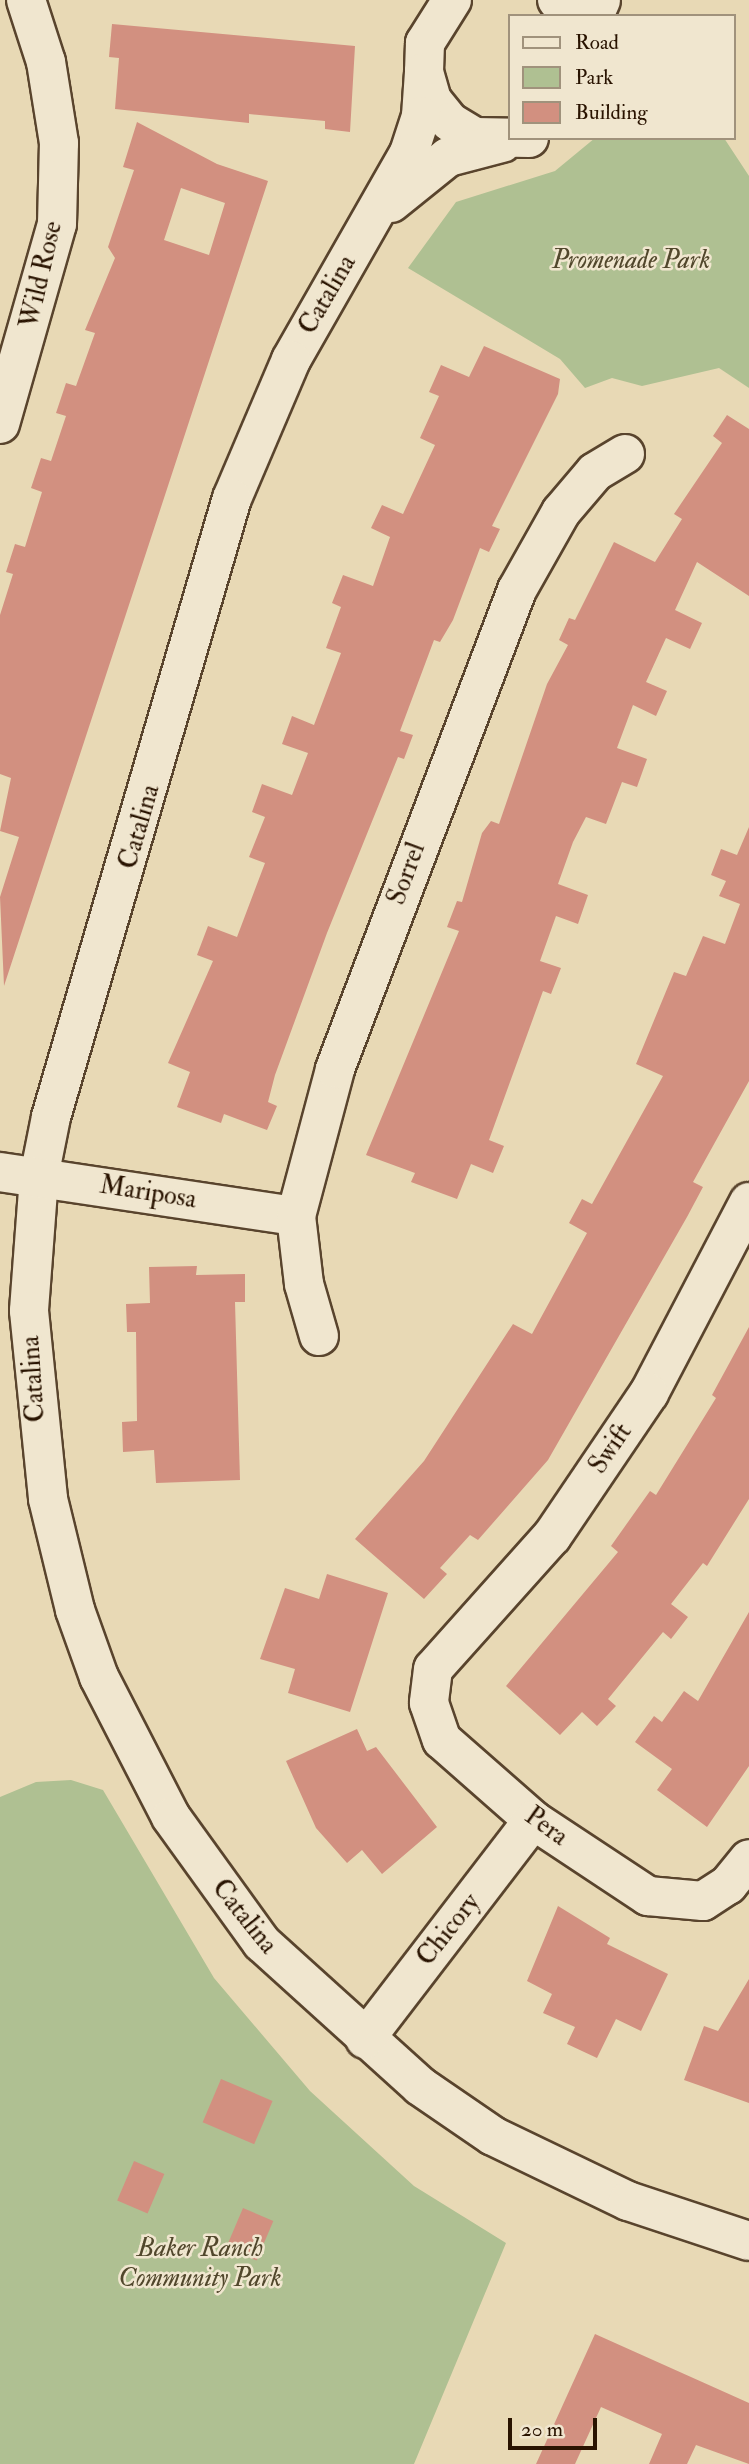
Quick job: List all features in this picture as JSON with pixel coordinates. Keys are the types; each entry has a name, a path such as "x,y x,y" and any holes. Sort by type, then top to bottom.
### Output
{"street":[{"name":"Wild Rose","path":"0,424 10,360 58,224 59,155 46,62 26,0"},
{"path":"409,0 432,100 450,122 475,137 508,139"},
{"path":"423,65 429,29 452,0"},
{"path":"557,0 569,14"},
{"name":"Catalina","path":"423,65 416,135 291,360 232,498 51,1117 39,1177 29,1311 34,1405 48,1499 95,1666 171,1817 216,1884 262,1943 420,2086 534,2158 628,2201 749,2241"},
{"name":"Catalina","path":"360,239 416,179 448,158 516,140"},
{"name":"Sorrel","path":"319,1336 296,1216 335,1069 517,590 561,512 595,472 625,454"},
{"name":"Mariposa","path":"0,1172 296,1216"},
{"name":"Swift","path":"433,1670 552,1536 649,1394 749,1202"},
{"name":"Pera","path":"433,1670 429,1703 442,1740 533,1820 648,1896 703,1900 739,1872"},
{"name":"Chicory","path":"365,2039 533,1820"}],"green space":[{"name":"Promenade Park","path":"593,140 725,140 749,176 749,388 719,368 642,386 612,378 585,388 560,359 408,268 456,202 555,171"},
{"name":"Baker Ranch Community Park","path":"71,1780 103,1790 214,1978 310,2091 414,2186 506,2243 414,2464 0,2464 0,1797 36,1782"}],"building":[{"path":"112,24 355,46 350,132 325,129 325,121 249,114 249,123 115,109 119,58 109,57"},
{"path":"137,122 217,164 268,181 4,986 0,897 19,837 0,831 11,778 0,774 0,615 13,574 6,572 15,544 25,547 42,492 31,488 41,458 51,461 66,416 56,413 66,383 76,386 95,333 85,330 115,258 108,247 134,170 123,167","holes":["181,188 225,203 209,255 164,240"]},
{"path":"484,346 560,379 558,394 492,526 500,529 489,552 480,548 453,620 440,642 434,640 400,731 413,735 404,759 398,757 327,933 275,1075 268,1102 277,1106 267,1130 224,1114 221,1123 177,1107 190,1072 168,1063 213,961 197,955 208,926 237,937 265,863 249,857 265,817 252,812 262,784 292,795 308,753 282,744 292,716 314,725 341,653 326,648 341,607 332,603 343,575 373,586 390,537 371,528 382,505 403,514 435,445 420,438 439,396 429,392 441,365 469,377"},
{"path":"727,415 749,429 749,596 697,562 675,610 702,623 690,649 666,638 646,682 667,691 656,716 633,705 617,748 647,759 637,787 622,782 606,824 586,817 573,842 558,884 588,895 578,924 556,916 540,961 561,968 551,994 543,991 489,1140 504,1146 493,1173 471,1164 457,1199 411,1182 415,1173 366,1155 459,931 447,927 457,901 462,902 482,833 491,821 499,824 547,684 568,645 559,640 569,618 575,620 614,542 655,562 682,519 674,514 722,443 713,436"},
{"path":"749,827 749,1081 693,1182 703,1187 548,1460 478,1540 470,1535 440,1568 447,1574 424,1599 355,1539 424,1461 513,1324 532,1334 587,1233 569,1223 582,1199 592,1204 663,1076 636,1064 674,972 686,976 703,936 725,944 740,904 719,896 726,881 711,875 721,849 737,855"},
{"path":"197,1266 196,1275 245,1274 245,1302 235,1302 240,1480 156,1483 154,1450 123,1452 122,1422 137,1421 136,1332 127,1332 126,1304 150,1303 149,1267"},
{"path":"749,1327 749,1499 707,1566 703,1563 671,1604 688,1617 671,1639 663,1632 608,1699 616,1706 597,1726 582,1712 560,1735 506,1686 618,1552 611,1546 650,1491 656,1495 716,1398 712,1395"},
{"path":"327,1574 388,1593 350,1712 288,1693 295,1669 260,1659 285,1588 319,1599"},
{"path":"749,1612 749,1766 707,1827 657,1790 672,1769 635,1742 654,1716 662,1722 684,1691 698,1701"},
{"path":"357,1729 367,1751 376,1747 437,1827 382,1874 362,1850 347,1863 316,1828 286,1761"},
{"path":"558,1906 610,1938 607,1944 668,1974 641,2031 616,2019 597,2058 567,2044 575,2027 543,2013 552,1994 527,1981"},
{"path":"749,1979 749,2103 684,2080 704,2026 718,2031"},
{"path":"221,2079 273,2101 254,2144 203,2122"},
{"path":"134,2161 164,2174 148,2213 117,2201"},
{"path":"243,2208 273,2221 257,2260 226,2248"},
{"path":"595,2334 749,2403 749,2464 696,2445 687,2464 649,2464 662,2434 601,2407 575,2464 536,2464"}]}
